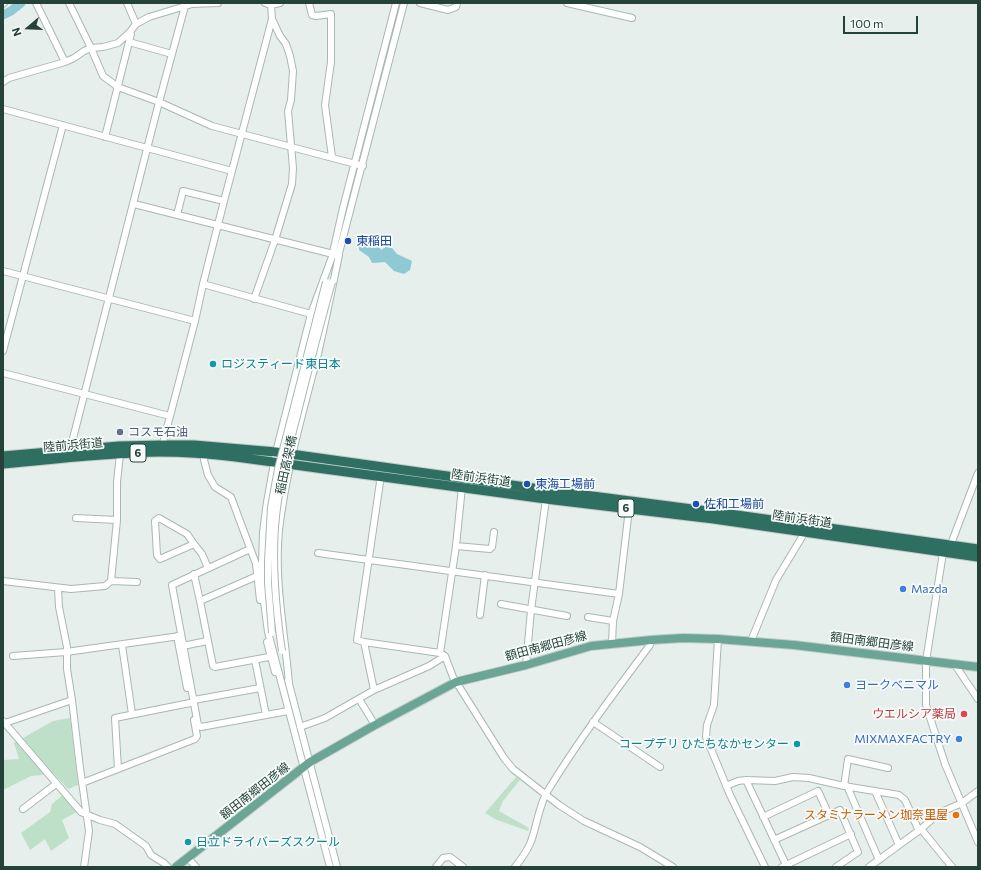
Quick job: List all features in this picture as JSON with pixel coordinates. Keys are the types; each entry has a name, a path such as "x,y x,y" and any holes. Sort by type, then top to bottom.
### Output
{"highway":[{"name":"陸前浜街道","path":"3,464 69,453 120,454 194,445 275,456 290,463 546,499 805,532 978,557"},
{"name":"陸前浜街道","path":"3,456 163,449 205,454 275,456 292,454 951,544 978,549"}],"main road":[{"name":"額田南郷田彦線","path":"176,867 306,765 374,725 456,682 526,665 591,646 683,638 718,639 794,644 978,667"}],"street":[{"path":"36,3 65,62"},
{"path":"69,3 104,76 118,87 159,102 212,126 363,166"},
{"path":"127,3 136,24"},
{"path":"168,3 171,10"},
{"path":"3,82 9,78 65,62 91,48 118,44 136,24 149,17 192,4 218,3"},
{"path":"254,298 292,184 292,147 288,111 291,100 292,71 290,56 286,44 280,36 272,19 268,4 280,3"},
{"path":"310,3 312,15 316,16 331,14 331,62 325,105 332,157"},
{"path":"329,282 355,164 396,3"},
{"path":"337,867 306,765 286,711 273,657 265,610 262,563 263,532 275,456 311,314 336,254 363,166 404,3"},
{"path":"420,3 448,10 456,7 457,3"},
{"path":"567,3 632,18"},
{"path":"69,453 185,6"},
{"path":"163,449 170,416 196,322 203,284 224,201 243,134 272,19"},
{"path":"105,137 131,34 130,32"},
{"path":"129,42 172,54"},
{"path":"3,109 232,171"},
{"path":"3,352 62,125"},
{"path":"177,215 183,191 224,201"},
{"path":"134,204 274,240 336,254"},
{"path":"330,867 306,765 300,727 289,684 279,585 278,559 279,531 290,463 329,309 336,254"},
{"path":"3,271 196,322"},
{"name":"稲田高架橋","path":"273,657 268,583 271,507 278,469 329,282"},
{"name":"稲田高架橋","path":"289,684 277,618 275,527 283,470 329,282"},
{"path":"203,284 311,314"},
{"path":"3,372 170,416"},
{"path":"111,581 117,520 120,454"},
{"path":"205,454 204,460 208,475 215,487 231,497 256,564 264,632 273,657"},
{"path":"978,474 951,544 943,552 926,661 926,705 945,764 978,842"},
{"path":"381,475 357,640 443,655"},
{"path":"462,487 443,655 453,677 504,758 513,769 584,821 640,847 674,867"},
{"path":"526,665 531,610 546,499"},
{"path":"612,643 613,621 619,594 629,509"},
{"path":"76,518 117,520"},
{"path":"194,544 160,559 157,555 155,521 158,518 187,534 202,554 208,568"},
{"path":"456,546 490,549 492,547 494,532"},
{"path":"751,641 776,580 805,532"},
{"path":"250,549 172,585 179,636 192,701 198,725 201,727 286,711"},
{"path":"318,553 619,594"},
{"path":"194,574 213,666 215,667 273,657"},
{"path":"480,615 484,575"},
{"path":"200,601 257,576"},
{"path":"3,581 71,589 105,586 111,581 137,582"},
{"path":"58,588 59,607 67,647 67,669 89,831 84,867"},
{"path":"501,604 567,616"},
{"path":"588,617 613,621"},
{"path":"13,656 66,652 179,636"},
{"path":"82,783 195,739 197,736 183,646 179,636"},
{"path":"718,639 714,705 707,726 706,737 726,786 765,867"},
{"path":"516,867 530,844 536,820 546,794 593,722 650,646 652,640"},
{"path":"183,646 207,641"},
{"path":"364,642 374,690"},
{"path":"122,645 132,714"},
{"path":"300,727 325,718 374,690 429,666 443,655"},
{"path":"255,660 266,715"},
{"path":"955,665 978,699"},
{"path":"118,769 115,718 260,688"},
{"path":"359,698 374,725"},
{"path":"72,700 4,722 36,758 56,784 82,812 100,820 115,824 146,846 151,855 168,867"},
{"path":"593,722 660,767"},
{"path":"879,860 845,786 848,759 888,768"},
{"path":"726,786 738,781 776,781 793,777 809,778 899,795 905,800 920,830 952,867"},
{"path":"746,780 785,866 851,834"},
{"path":"23,809 56,784"},
{"path":"763,817 818,791 829,815"},
{"path":"875,791 899,845"},
{"path":"869,867 920,830 939,813 962,803 978,791"},
{"path":"774,840 840,810 858,852 836,867"},
{"path":"436,867 443,858 450,857 463,867"},
{"path":"188,858 196,867"}],"green space":[{"path":"70,718 78,785 68,789 54,774 31,776 3,790 3,760 19,759 14,743 53,721"},
{"path":"516,777 520,780 503,801 499,811 529,828 528,831 497,820 485,813"},
{"path":"63,795 77,812 62,820 69,838 51,851 45,839 30,850 21,833 50,812 52,804"}],"water":[{"path":"362,238 376,240 381,250 386,247 392,248 397,254 412,261 410,270 404,274 394,271 385,262 372,263 369,257 359,250 359,244"}],"waterway":[{"path":"3,15 21,3"}],"place":[{"name":"東稲田","path":"348,241"},
{"name":"ロジスティード東日本","path":"213,364"},
{"name":"コスモ石油","path":"120,432"},
{"name":"東海工場前","path":"527,484"},
{"name":"佐和工場前","path":"696,504"},
{"name":"Mazda","path":"903,589"},
{"name":"ヨークベニマル","path":"847,685"},
{"name":"ウエルシア薬局","path":"964,714"},
{"name":"MIXMAXFACTRY","path":"959,739"},
{"name":"コープデリ ひたちなかセンター","path":"797,744"},
{"name":"スタミナラーメン珈奈里屋","path":"956,815"},
{"name":"日立ドライバーズスクール","path":"188,842"}]}
